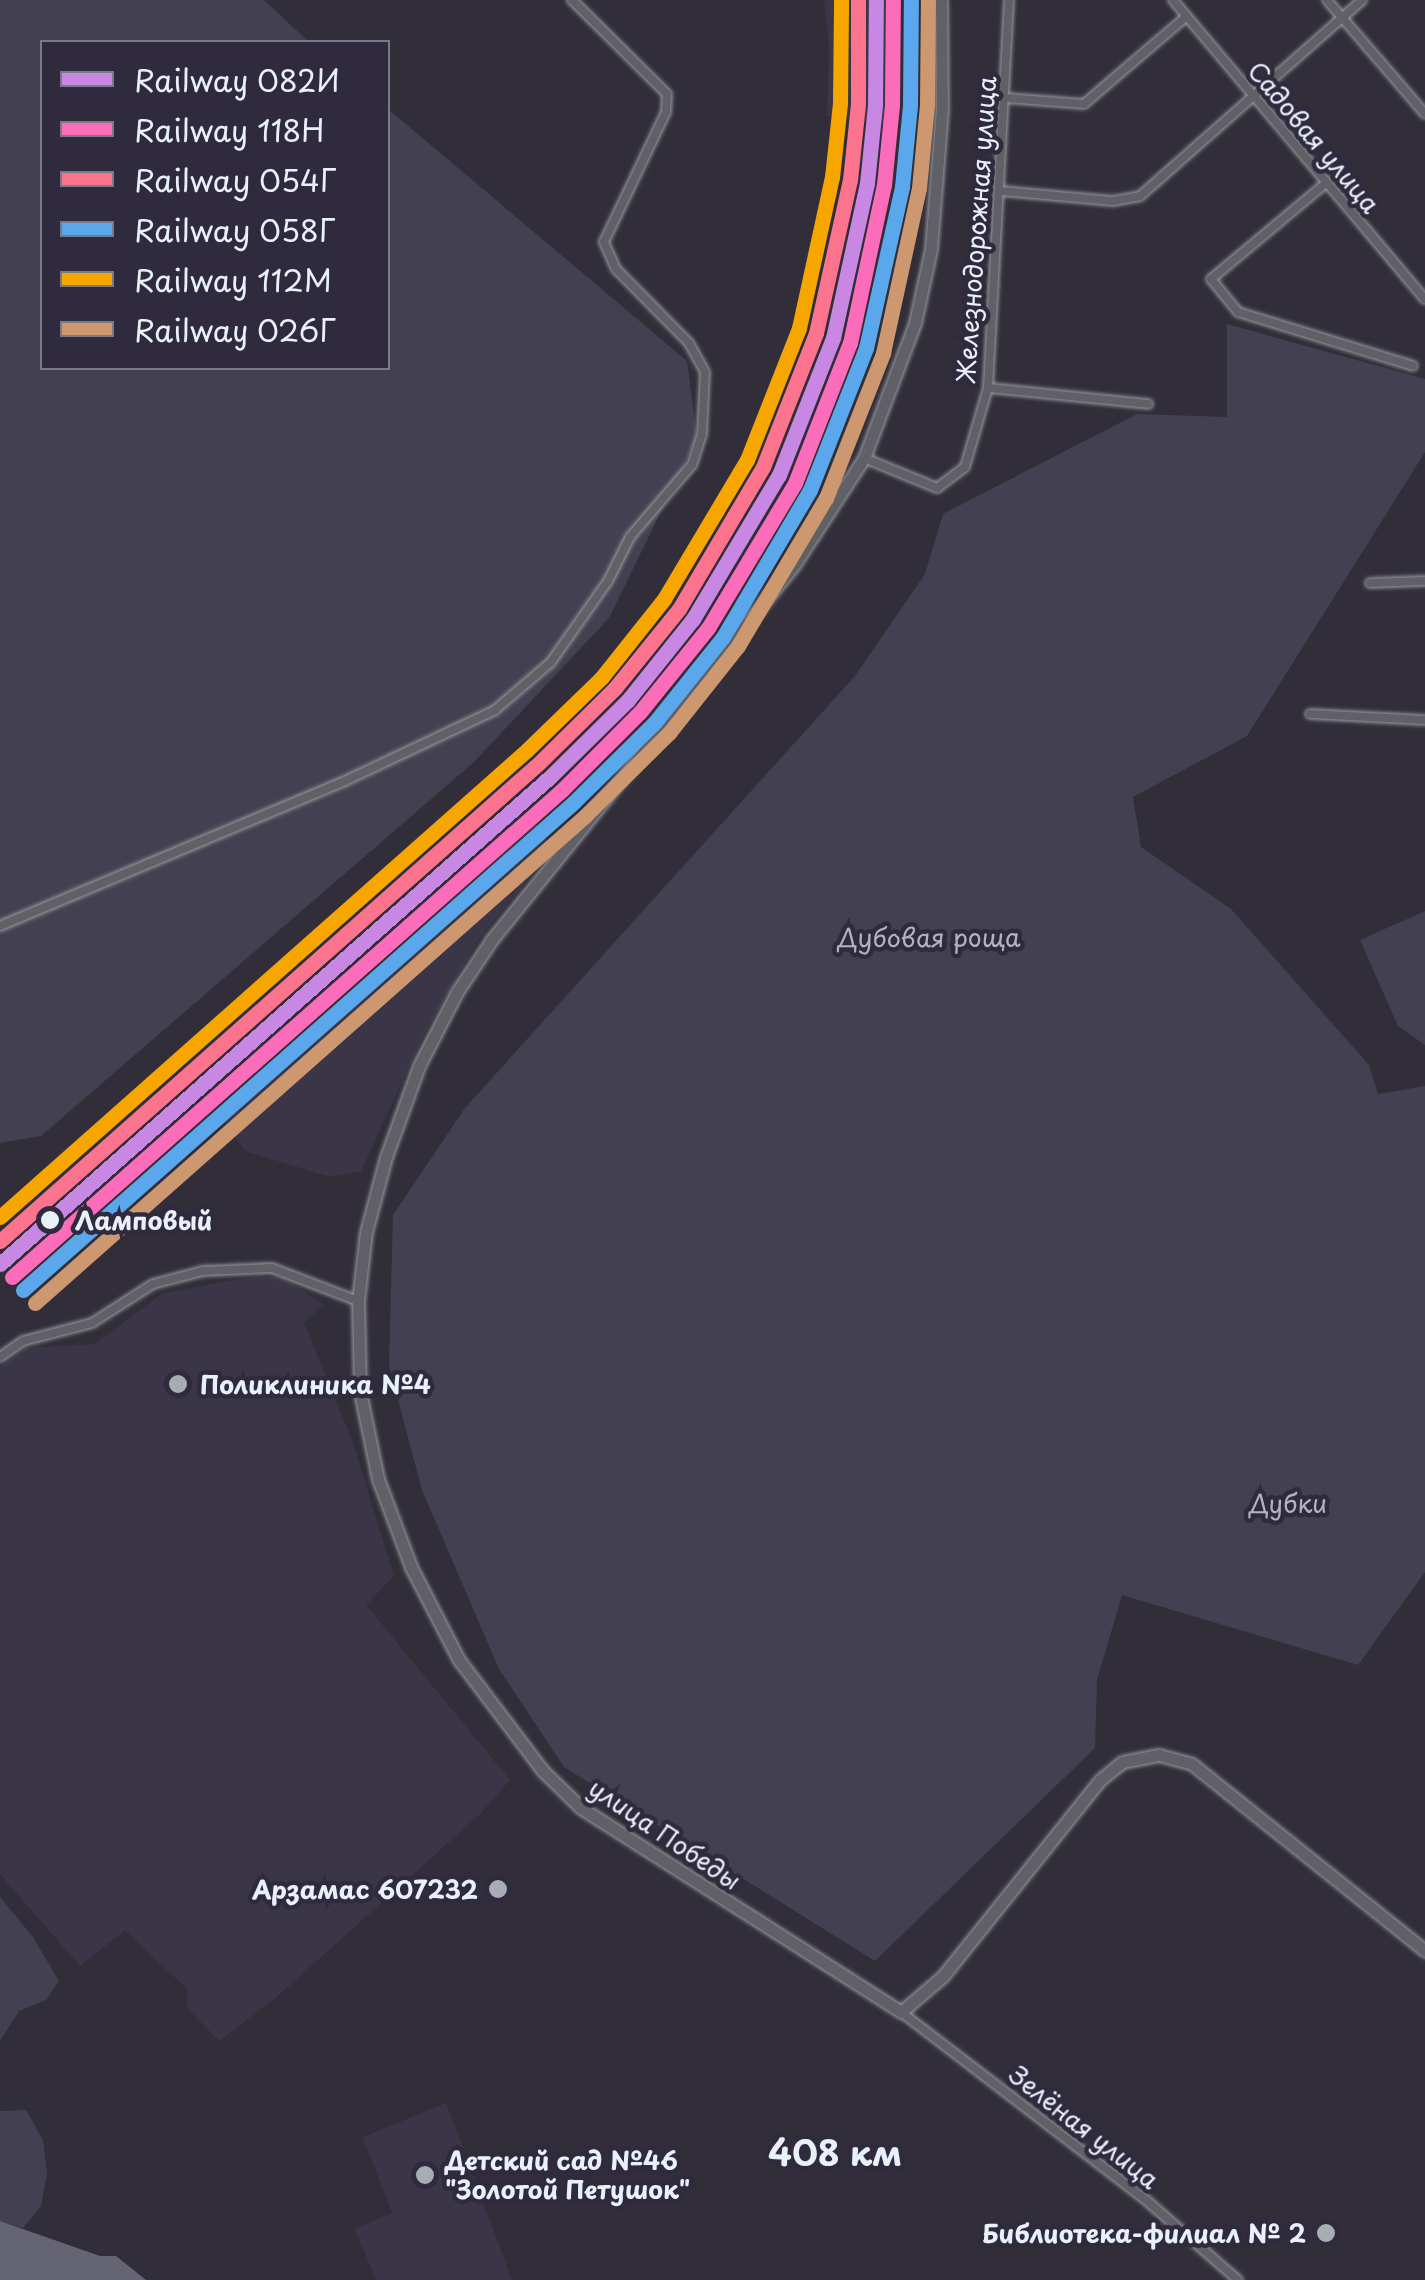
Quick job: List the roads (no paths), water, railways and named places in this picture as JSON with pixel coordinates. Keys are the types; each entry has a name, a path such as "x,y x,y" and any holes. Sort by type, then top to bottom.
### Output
{"street":[{"path":"0,926 431,743 509,698 552,662 608,581 630,536 692,465 702,435 706,372 688,343 616,269 604,242 666,112 667,94 572,0"},
{"name":"улица Победы","path":"902,2012 581,1808 512,1734 459,1660 411,1567 378,1478 360,1392 358,1301 366,1232 386,1157 419,1066 457,992 491,942 794,565 864,458 915,323 932,249 942,110 941,0"},
{"name":"Железнодорожная улица","path":"864,458 937,488 965,468 988,388 1009,0"},
{"name":"Садовая улица","path":"1174,0 1424,299"},
{"path":"1326,0 1425,114"},
{"path":"1001,191 1113,201 1140,196 1362,0"},
{"path":"1006,98 1084,104 1187,16"},
{"path":"1326,184 1212,280 1238,312 1412,366"},
{"path":"988,388 1148,404"},
{"path":"1370,583 1425,581"},
{"path":"1310,714 1425,720"},
{"path":"0,1357 23,1341 92,1323 152,1284 203,1271 272,1268 358,1301"},
{"path":"902,2012 943,1976 1100,1780 1122,1762 1158,1755 1192,1764 1425,1951"},
{"name":"Зелёная улица","path":"902,2012 1146,2200 1238,2280"}],"water":[{"path":"0,2221 100,2256 116,2256 146,2280 0,2280"}],"rail line":[{"name":"112М","path":"0,1217 527,750 602,677 664,599 747,460 799,328 832,177 840,103 841,0"},
{"name":"054Г","path":"0,1241 539,763 615,688 679,609 763,467 816,333 850,180 858,104 858,0"},
{"name":"082И","path":"0,1264 551,776 628,700 693,619 779,475 833,338 867,183 875,105 876,0"},
{"name":"118Н","path":"12,1277 563,789 640,712 708,628 795,483 850,343 884,185 892,105 893,0"},
{"name":"058Г","path":"23,1290 574,802 655,722 723,637 810,490 866,348 902,187 910,105 911,0"},
{"name":"026Г","path":"35,1303 586,815 669,733 738,646 826,498 883,353 919,188 927,105 928,0"}],"place":[{"name":"Ламповый","path":"50,1220"},
{"name":"Поликлиника №4","path":"178,1384"},
{"name":"Арзамас 607232","path":"498,1889"},
{"name":"Детский сад №46 \"Золотой Петушок\"","path":"425,2175"},
{"name":"Библиотека-филиал № 2","path":"1326,2233"}],"district":[{"name":"408 км","path":"835,2152"}],"park label":[{"name":"Дубовая роща","path":"929,937"},
{"name":"Дубки","path":"1288,1503"}]}
